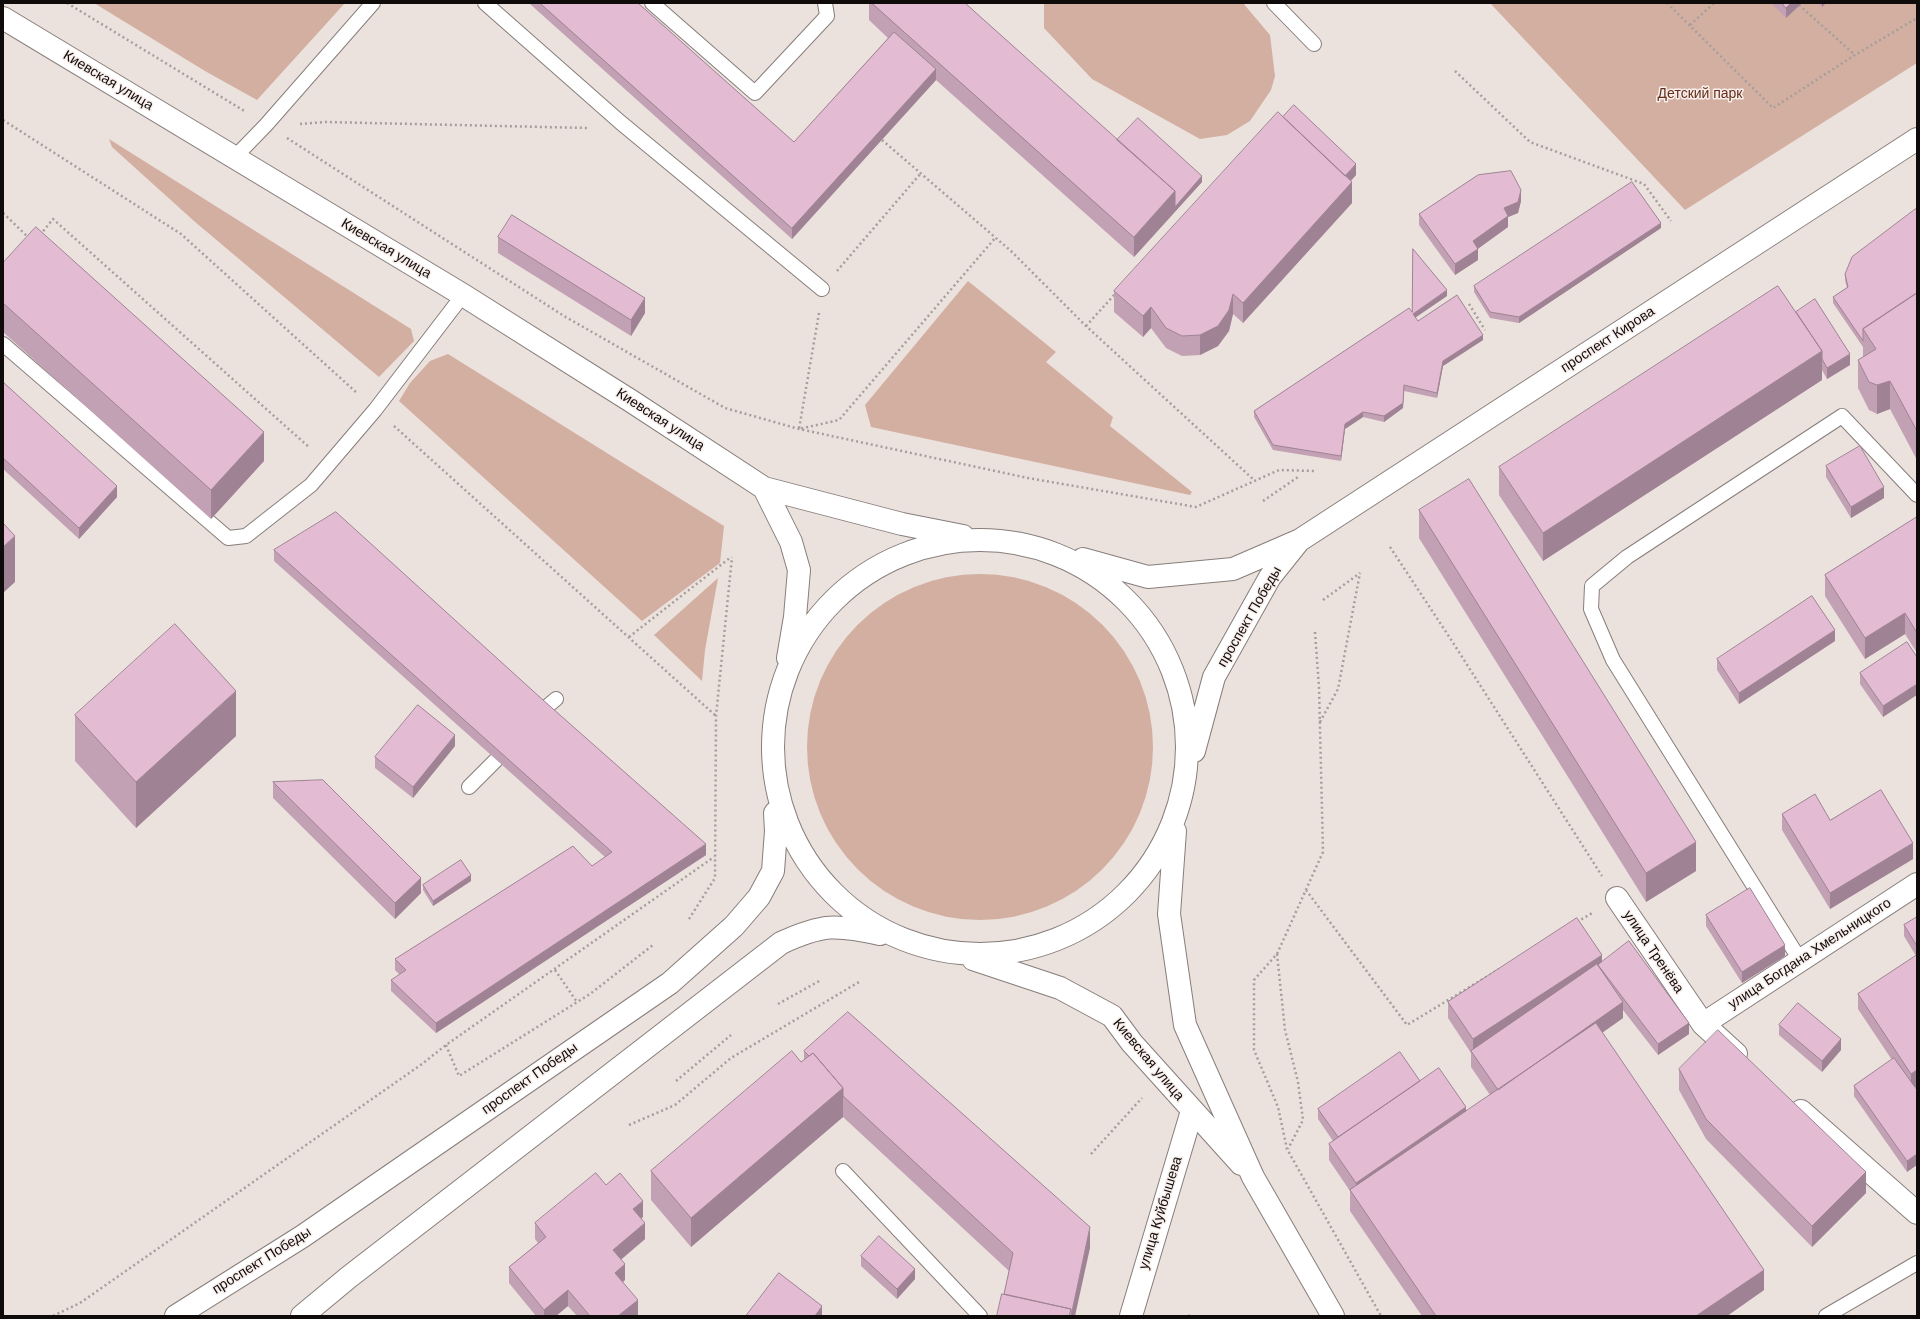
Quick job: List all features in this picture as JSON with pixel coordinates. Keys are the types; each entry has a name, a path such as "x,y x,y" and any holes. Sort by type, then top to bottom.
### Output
{"main road":[{"name":"Киевская улица","path":"3,18 463,296 631,401 764,488 902,524 981,540"},
{"name":"проспект Кирова","path":"1300,540 1917,139"},
{"path":"764,488 791,542 798,570 795,617 787,665 777,702 772,735 771,768 786,831 802,860 846,905 873,924 902,939"},
{"path":"302,1316 349,1277 781,943 807,931 828,927 851,927 952,953 994,954 1035,947 1065,939 1098,918 1138,883 1162,849 1176,817 1182,794 1189,741 1182,694 1164,649 1137,610 1101,578 1059,555 1018,542 981,540 934,546 888,562 848,589 815,623 787,665"},
{"name":"проспект Победы","path":"1018,542 1148,577 1233,568 1300,540"},
{"name":"проспект Победы","path":"1182,794 1214,677 1270,577 1300,540"},
{"name":"проспект Победы","path":"176,1316 303,1236 670,983 734,926 759,897 773,871 776,831 771,768"},
{"name":"Киевская улица","path":"1176,817 1169,914 1185,1025 1253,1178 1333,1316"},
{"name":"улица Богдана Хмельницкого","path":"1703,1024 1917,884"},
{"name":"улица Тренёва","path":"1616,898 1703,1024 1750,1066"},
{"name":"Киевская улица","path":"952,953 1060,988 1112,1016 1132,1043 1253,1178"},
{"path":"1786,1098 1917,1213"},
{"name":"улица Куйбышева","path":"1131,1316 1192,1111"}],"lane":[{"path":"234,158 266,125 373,3"},
{"path":"485,3 620,122 822,289"},
{"path":"652,3 755,93 827,16 825,3"},
{"path":"1274,3 1314,44"},
{"path":"3,344 228,538 246,536 312,485 375,410 463,296"},
{"path":"1800,960 1613,660 1591,609 1592,586 1627,557 1842,416 1917,495"},
{"path":"543,710 556,699"},
{"path":"469,787 496,760"},
{"path":"843,1171 980,1316"},
{"path":"1826,1316 1917,1263"}],"path":[{"path":"67,3 266,125 564,316 725,408 799,429 1028,478 1196,507 1279,470 1315,471"},
{"path":"1667,3 1773,108 1855,55 1917,18"},
{"path":"1690,25 1714,3"},
{"path":"1799,6 1855,55"},
{"path":"1455,71 1530,142 1644,184 1671,221"},
{"path":"3,120 181,234 716,716"},
{"path":"297,124 325,122 589,128"},
{"path":"882,140 996,237 1086,326 1254,480"},
{"path":"799,429 822,289 921,173"},
{"path":"3,213 34,242"},
{"path":"39,237 53,219 329,465"},
{"path":"799,429 839,420 996,237"},
{"path":"1086,326 1118,291"},
{"path":"1469,304 1485,330"},
{"path":"1263,501 1298,477"},
{"name":"улица Тренёва","path":"1390,547 1616,898"},
{"path":"628,637 732,557 716,716 715,878 689,920"},
{"path":"1320,722 1338,689 1360,573 1323,600"},
{"path":"1315,632 1320,722 1323,852 1277,954 1254,980 1254,1050 1278,1107 1287,1149 1381,1316"},
{"path":"53,1316 80,1303 714,858"},
{"path":"1306,890 1407,1025 1501,968"},
{"path":"1576,922 1616,898"},
{"path":"446,1045 460,1076 577,1002 654,945"},
{"path":"1277,954 1285,1030 1298,1082 1303,1120 1287,1149"},
{"path":"556,970 577,1002"},
{"path":"778,1004 820,980"},
{"path":"629,1125 675,1105 731,1058 859,982"},
{"path":"676,1081 731,1035"},
{"path":"1091,1154 1142,1098"}],"green space":[{"path":"94,3 345,3 257,100 205,71"},
{"path":"1044,3 1243,3 1270,35 1275,76 1271,90 1250,121 1227,135 1200,139 1092,79 1044,28"},
{"name":"Детский парк","path":"1490,3 1917,3 1917,63 1685,210"},
{"path":"109,139 411,329 414,341 379,377 194,221 112,147"},
{"path":"968,281 1056,352 1046,362 1113,417 1110,426 1192,492 1190,495 871,427 865,405"},
{"path":"448,354 724,526 720,563 642,621 399,401 410,383 430,361"},
{"path":"980,574 1014,578 1046,587 1076,603 1102,625 1124,651 1140,681 1149,713 1153,747 1149,781 1140,813 1124,843 1102,869 1076,891 1046,907 1014,916 980,920 946,916 914,907 884,891 858,869 836,843 820,813 811,781 807,747 811,713 820,681 836,651 858,625 884,603 914,587 946,578"},
{"path":"718,578 705,650 702,681 654,635"}],"building":[{"path":"540,3 638,3 794,142 894,32 936,69 792,228"},
{"path":"872,3 965,3 1175,191 1134,237"},
{"path":"1782,3 1791,3 1786,8"},
{"path":"1294,105 1356,164 1345,176 1283,117"},
{"path":"1278,112 1352,182 1243,303 1233,294 1229,310 1218,326 1200,335 1182,336 1166,328 1151,307 1143,316 1114,291"},
{"path":"1138,118 1202,176 1175,207 1175,191 1117,140"},
{"path":"1511,171 1521,190 1518,202 1504,208 1508,216 1473,241 1478,249 1455,264 1419,214 1478,175"},
{"path":"1632,182 1661,223 1519,317 1490,312 1474,286"},
{"path":"1917,208 1917,293 1863,329 1863,341 1833,297 1848,287 1845,274 1852,257"},
{"path":"512,215 645,298 631,320 498,237"},
{"path":"36,227 264,432 211,490 3,303 3,263"},
{"path":"1413,249 1447,290 1413,314 1418,321 1457,295 1483,335 1443,361 1437,393 1404,385 1403,403 1384,416 1363,412 1345,424 1341,456 1273,445 1254,411 1409,308 1412,312"},
{"path":"1778,286 1822,351 1543,533 1499,467"},
{"path":"1917,293 1917,431 1890,381 1877,385 1869,382 1858,360 1876,349 1863,329"},
{"path":"1815,299 1850,354 1827,368 1822,359 1822,351 1796,312"},
{"path":"3,382 117,486 79,528 3,458"},
{"path":"1860,446 1884,487 1851,507 1826,466"},
{"path":"1469,479 1696,842 1646,873 1419,510"},
{"path":"336,512 543,700 706,844 436,1023 391,980 406,970 395,959 573,846 592,866 612,852 274,550"},
{"path":"1917,517 1917,633 1905,613 1865,638 1825,575"},
{"path":"3,523 15,536 3,547"},
{"path":"1812,596 1835,630 1739,693 1717,659"},
{"path":"175,624 236,691 136,782 75,715"},
{"path":"1907,642 1917,657 1917,684 1883,706 1860,673"},
{"path":"418,705 455,735 413,787 375,757"},
{"path":"323,780 421,878 395,903 273,782"},
{"path":"1881,790 1913,843 1830,893 1782,814 1815,794 1830,820"},
{"path":"461,860 471,875 433,901 423,885"},
{"path":"1750,888 1785,945 1742,972 1706,915"},
{"path":"1917,917 1917,946 1904,925"},
{"path":"1577,918 1602,955 1473,1039 1448,1002"},
{"path":"1629,941 1689,1023 1658,1044 1598,965"},
{"path":"1917,955 1917,1070 1911,1074 1858,994"},
{"path":"1597,964 1623,1002 1498,1090 1471,1051"},
{"path":"1798,1003 1841,1039 1822,1061 1779,1025"},
{"path":"848,1012 1090,1227 1071,1316 1071,1309 1004,1294 1013,1253 843,1096 843,1088 813,1053 809,1056 804,1051"},
{"path":"1596,1023 1764,1270 1696,1316 1436,1316 1350,1190"},
{"path":"1718,1030 1866,1172 1812,1226 1706,1119 1679,1069"},
{"path":"792,1051 801,1062 813,1053 843,1088 691,1218 651,1171"},
{"path":"1400,1052 1420,1081 1338,1137 1318,1109"},
{"path":"1894,1058 1917,1090 1917,1154 1907,1161 1854,1086"},
{"path":"1439,1068 1466,1107 1356,1183 1329,1144"},
{"path":"596,1173 606,1185 620,1173 643,1201 633,1209 645,1223 613,1250 625,1264 615,1273 638,1300 618,1316 590,1316 568,1290 544,1310 509,1267 546,1237 535,1223"},
{"path":"879,1236 915,1269 897,1289 861,1256"},
{"path":"779,1273 822,1306 815,1316 746,1316"},
{"path":"1002,1294 1071,1309 1069,1316 997,1316"}]}
